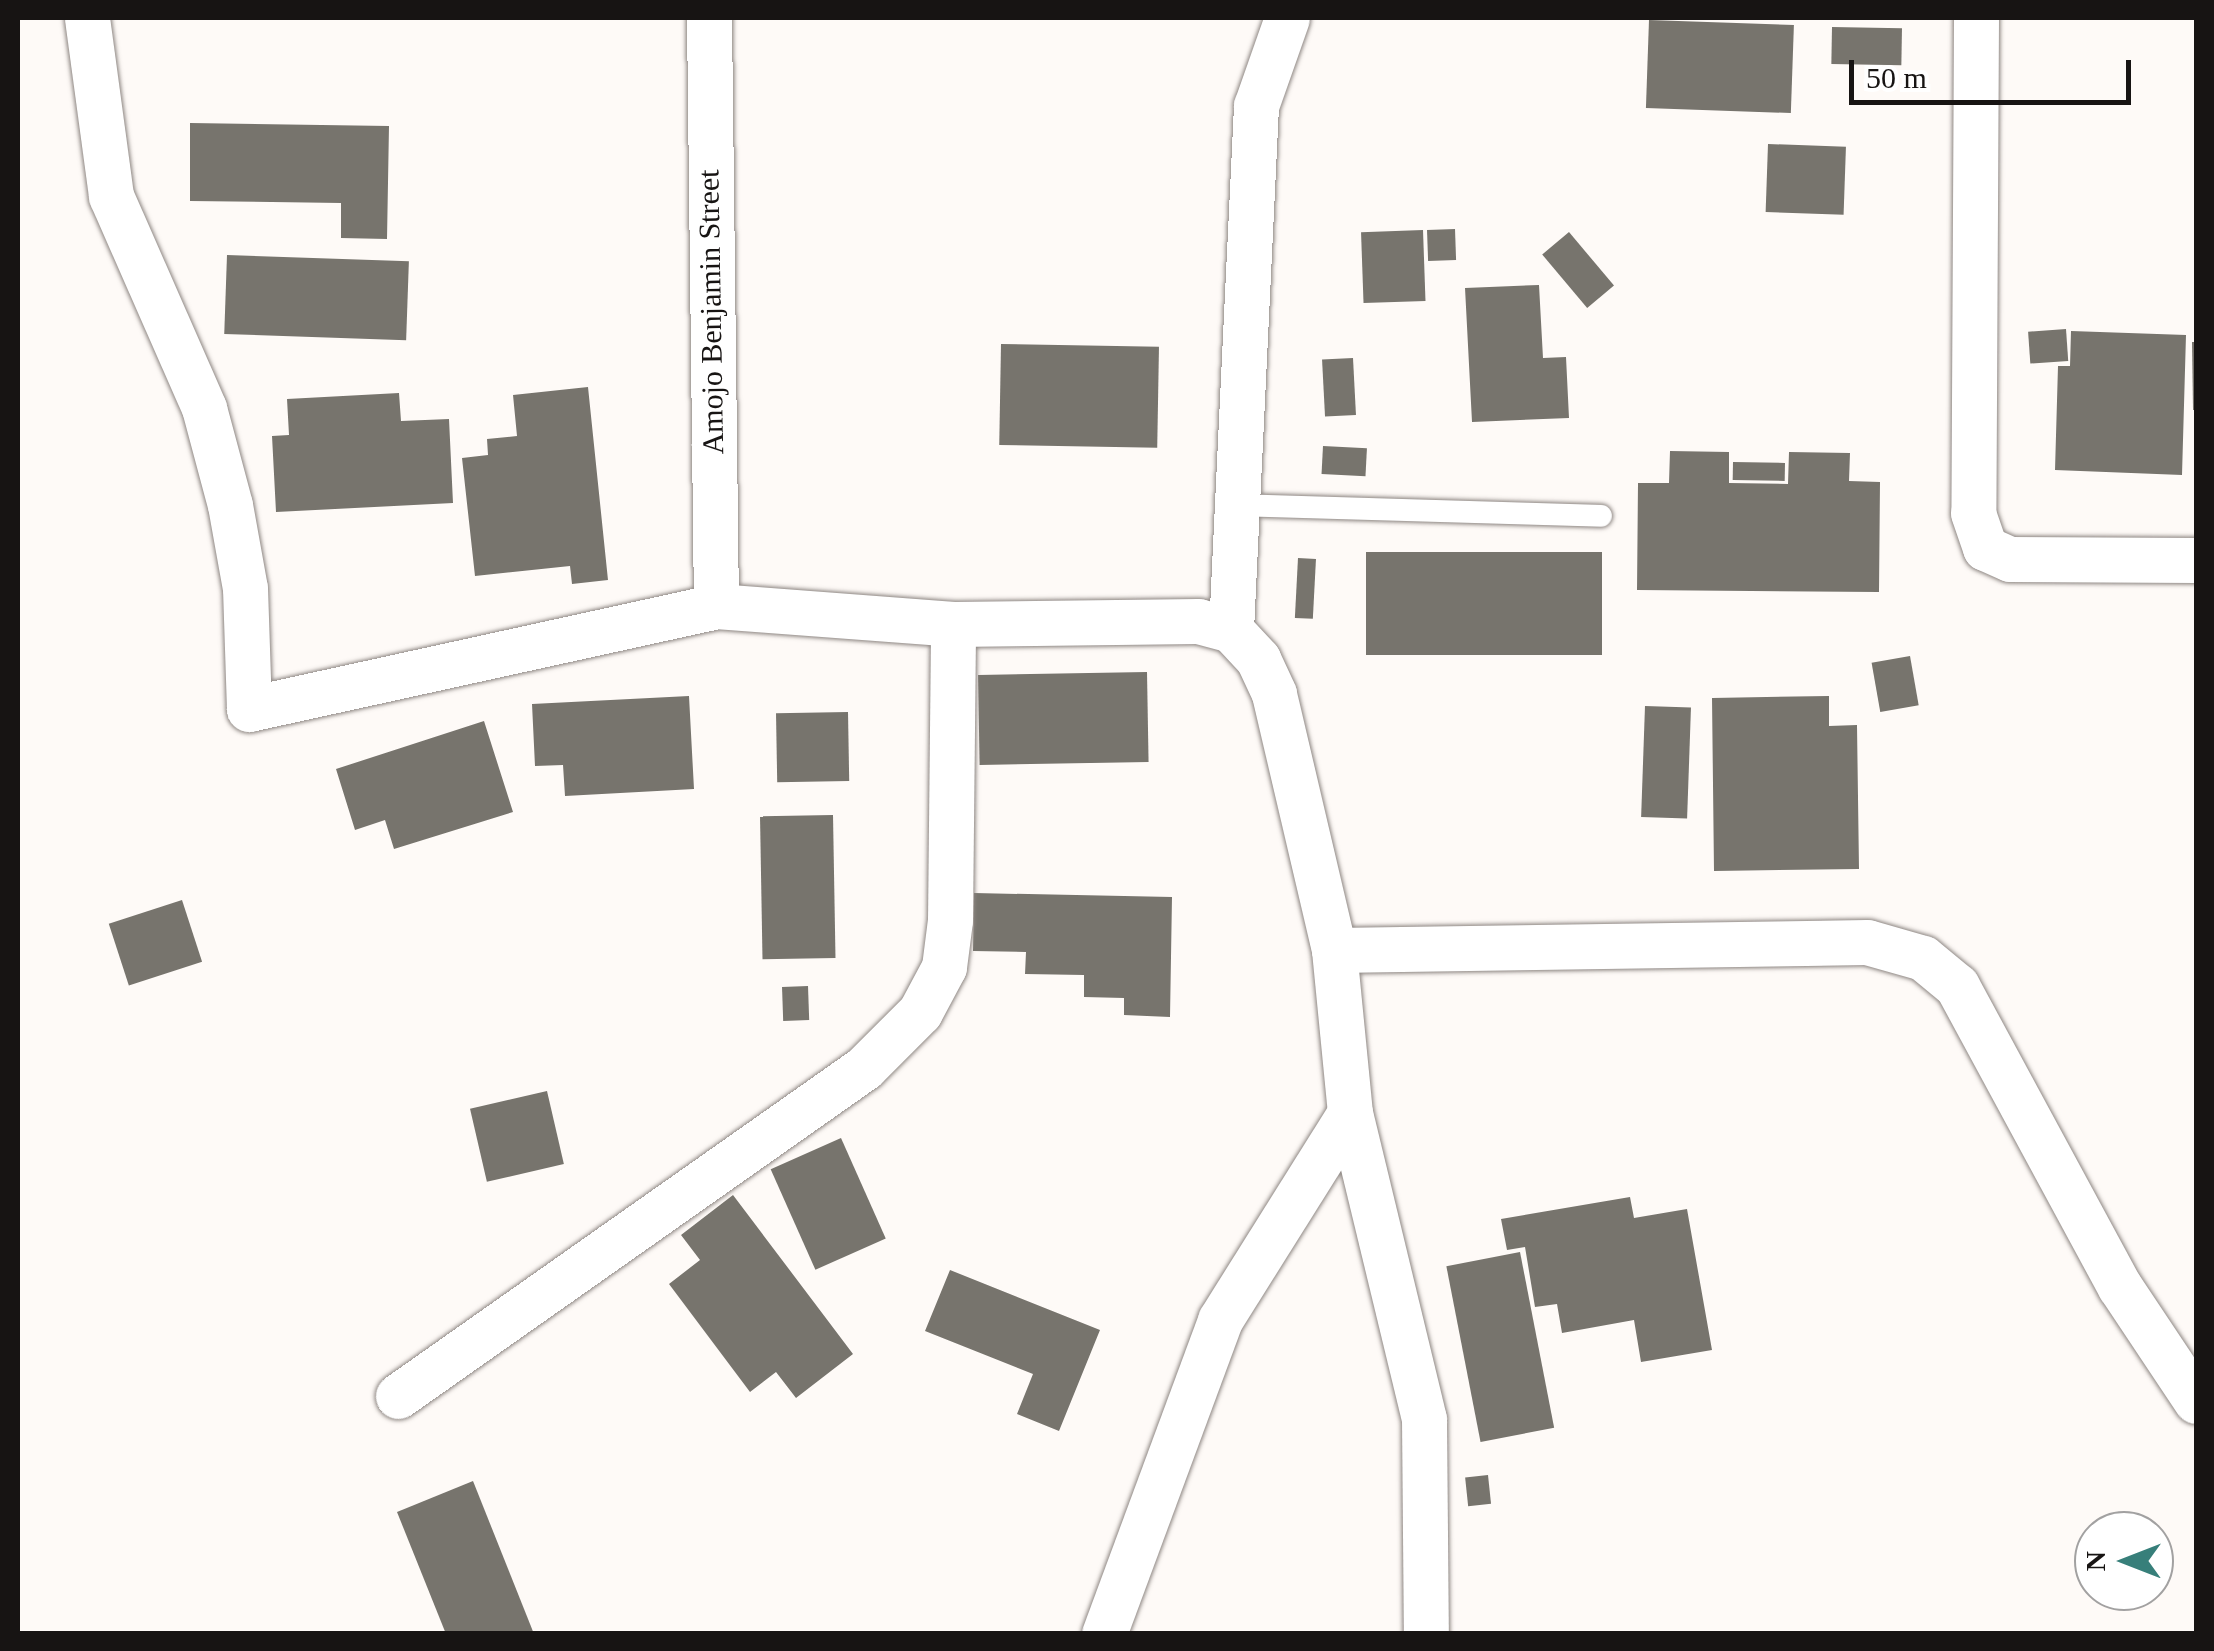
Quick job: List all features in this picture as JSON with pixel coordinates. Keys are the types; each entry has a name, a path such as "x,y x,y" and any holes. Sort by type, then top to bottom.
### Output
{"street":[{"path":"87,18 111,196 204,408 230,505 245,588 249,709 716,606 953,624 1198,621 1231,630 1258,658 1274,694 1334,950 1350,1113 1424,1419 1426,1634"},
{"name":"Amojo Benjamin Street","path":"709,18 716,606"},
{"path":"1231,630 1256,106 1286,18"},
{"path":"1976,18 1973,513 1985,548 2010,560 2196,560"},
{"path":"398,1396 864,1068 920,1012 944,966 950,920 953,624"},
{"path":"1334,950 1868,942 1924,958 1957,986 2120,1288 2196,1400"},
{"path":"1104,1634 1220,1320 1350,1113"}],"lane":[{"path":"1236,505 1600,516"}],"building":[{"path":"1649,20 1794,25 1791,113 1646,108"},
{"path":"1832,27 1902,28 1901,65 1831,64"},
{"path":"190,123 389,126 387,239 341,238 341,203 190,201"},
{"path":"1768,144 1846,147 1844,215 1766,212"},
{"path":"1455,229 1456,260 1428,261 1427,230"},
{"path":"1423,230 1425,301 1364,303 1361,232"},
{"path":"1569,232 1614,286 1587,308 1542,254"},
{"path":"227,255 409,261 406,340 224,334"},
{"path":"1539,285 1543,358 1566,357 1569,418 1472,422 1465,288"},
{"path":"2066,329 2068,361 2030,364 2028,332"},
{"path":"2071,331 2186,335 2182,475 2055,470 2058,366 2070,366"},
{"path":"2192,342 2196,342 2196,410 2193,410"},
{"path":"1001,344 1159,347 1157,448 999,445"},
{"path":"1353,358 1356,415 1325,417 1322,360"},
{"path":"588,387 608,580 572,584 570,566 475,576 462,458 488,455 487,439 517,436 513,395"},
{"path":"399,393 401,421 449,419 453,503 276,512 272,436 289,435 287,399"},
{"path":"1323,446 1367,448 1365,476 1322,474"},
{"path":"1670,451 1729,452 1729,483 1788,484 1789,452 1850,453 1849,481 1880,482 1879,592 1637,590 1638,483 1669,483"},
{"path":"1733,462 1785,463 1785,481 1733,480"},
{"path":"1366,552 1602,552 1602,655 1366,655"},
{"path":"1298,558 1316,559 1313,619 1295,618"},
{"path":"1910,656 1919,705 1880,712 1872,663"},
{"path":"1147,672 1149,762 980,765 978,675"},
{"path":"689,696 694,789 565,796 563,765 535,766 532,704"},
{"path":"1829,696 1829,726 1857,725 1859,869 1714,871 1712,698"},
{"path":"1645,706 1691,708 1687,819 1641,817"},
{"path":"848,712 849,781 777,782 776,713"},
{"path":"484,721 513,812 394,849 385,820 355,830 336,769"},
{"path":"833,815 835,958 763,959 760,816"},
{"path":"974,893 1172,897 1170,1017 1124,1015 1124,998 1084,997 1084,975 1025,974 1026,952 973,951"},
{"path":"182,900 202,962 129,986 109,924"},
{"path":"808,986 809,1020 783,1021 782,987"},
{"path":"547,1091 564,1164 487,1182 470,1109"},
{"path":"841,1138 886,1238 815,1270 771,1169"},
{"path":"733,1195 853,1354 796,1398 776,1372 750,1392 669,1284 700,1260 681,1235"},
{"path":"1630,1197 1634,1218 1687,1209 1712,1350 1641,1362 1634,1320 1562,1333 1557,1304 1535,1307 1525,1247 1507,1250 1501,1219"},
{"path":"1520,1252 1554,1428 1481,1442 1446,1266"},
{"path":"950,1270 1100,1330 1059,1431 1017,1414 1033,1374 925,1331"},
{"path":"1488,1475 1491,1504 1468,1506 1465,1477"},
{"path":"473,1481 534,1634 446,1634 397,1512"}]}
